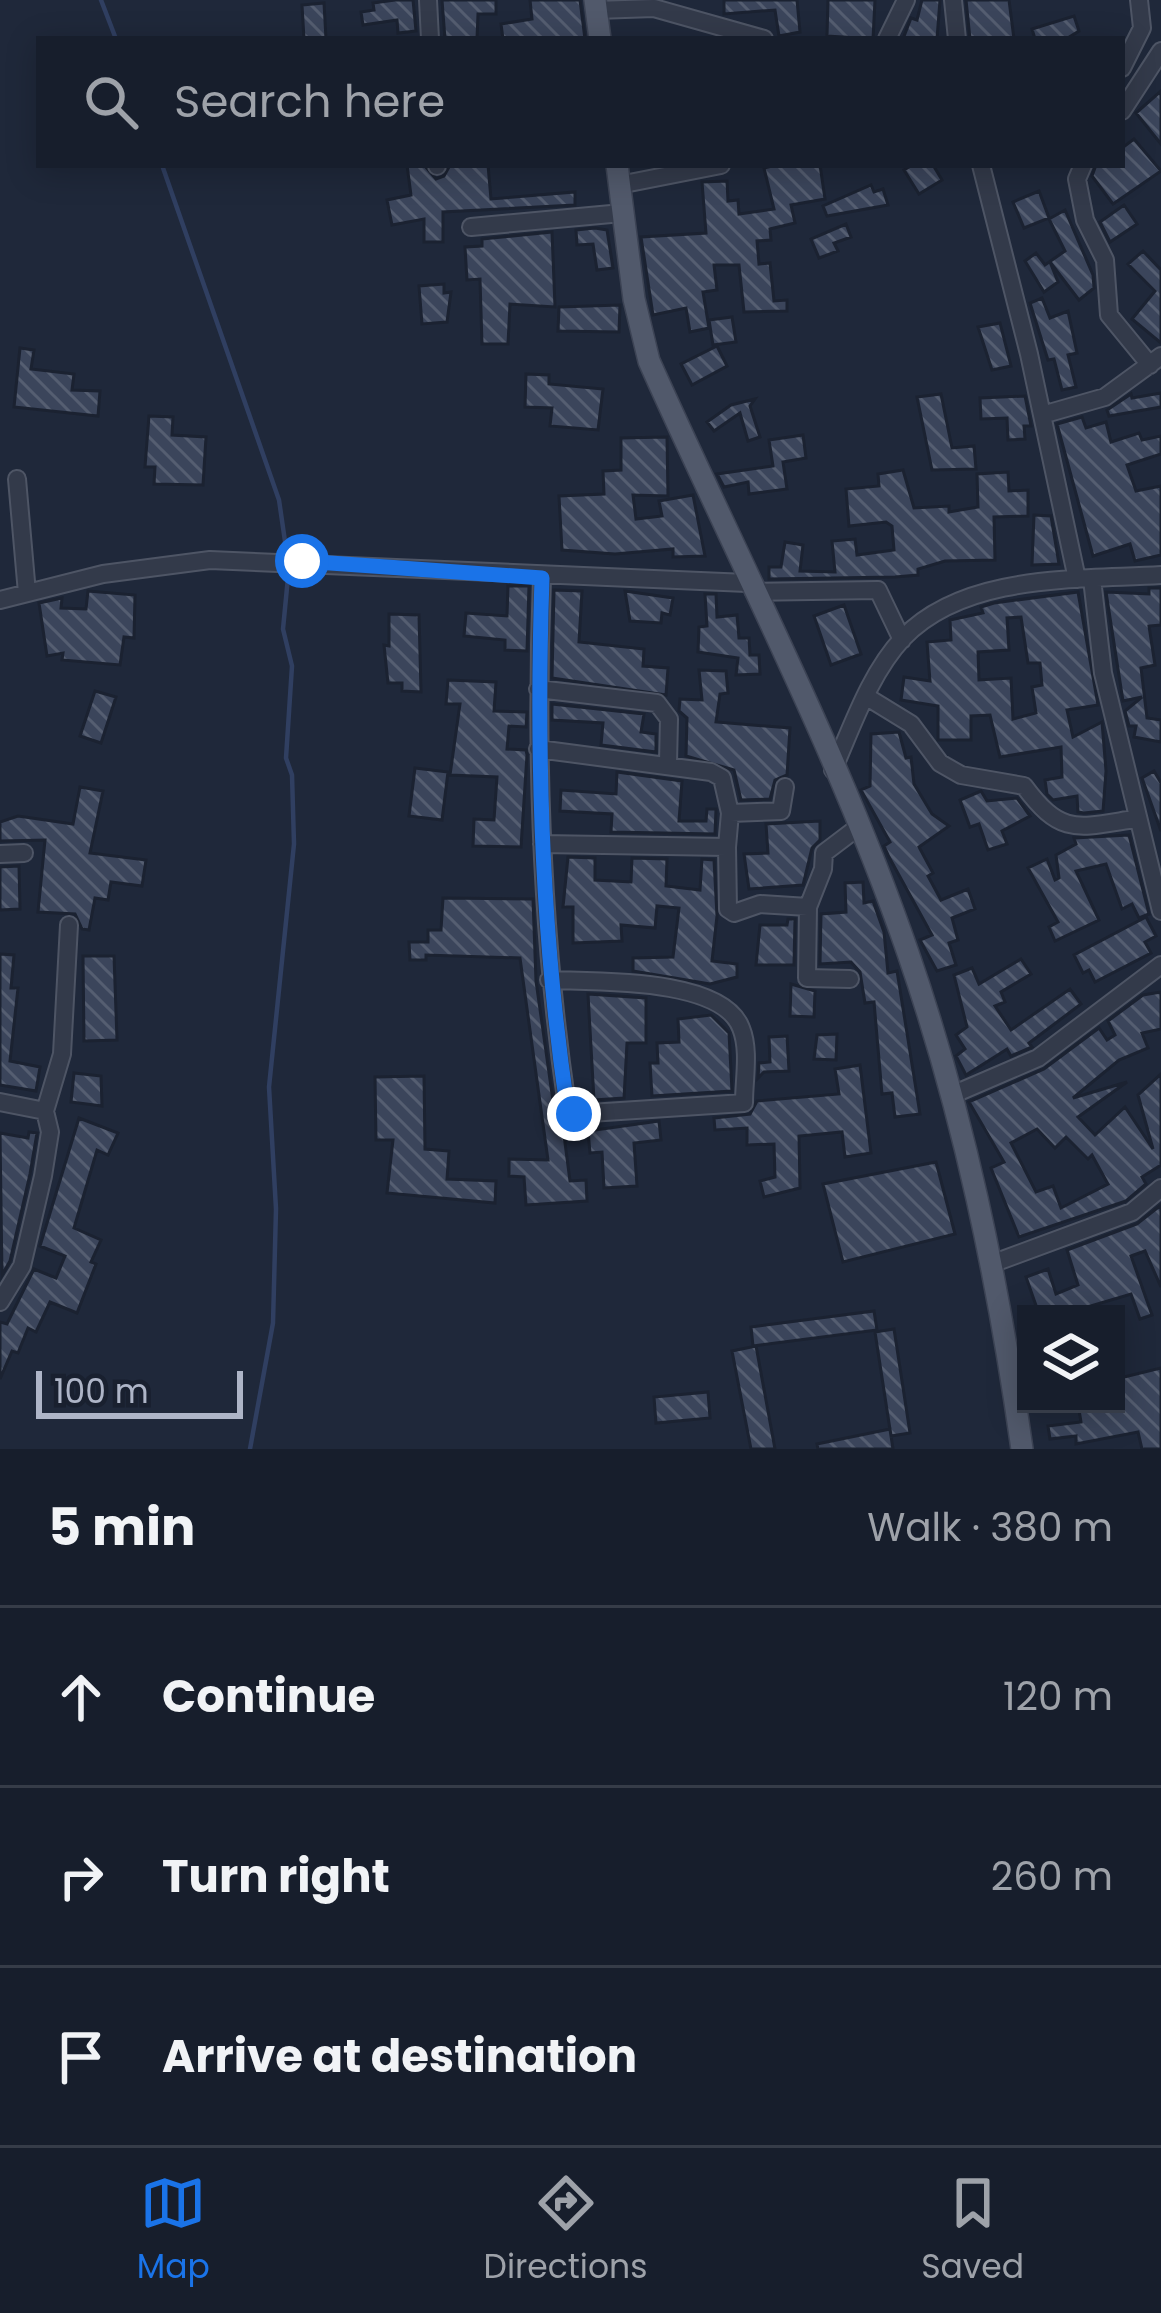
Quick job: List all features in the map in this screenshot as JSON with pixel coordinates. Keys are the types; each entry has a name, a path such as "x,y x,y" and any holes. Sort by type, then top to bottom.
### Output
{"main road":[{"path":"595,5 600,36"},
{"path":"618,175 649,361 833,770 907,948 952,1095 994,1263 1022,1449"}],"street":[{"path":"428,0 430,36"},
{"path":"888,36 906,0"},
{"path":"952,0 957,36"},
{"path":"1125,62 1142,28 1139,0"},
{"path":"595,5 654,8 753,36"},
{"path":"1125,106 1161,52"},
{"path":"618,175 690,168"},
{"path":"982,168 1084,579 1134,819 1161,911"},
{"path":"1042,415 1105,397 1156,360 1109,315 1106,260 1085,220 1077,179 1082,168"},
{"path":"471,227 622,214"},
{"path":"17,479 27,593"},
{"path":"0,600 155,565 302,561 542,578 878,590 902,640"},
{"path":"833,770 867,697 902,640 932,615 972,598 1084,579 1161,575"},
{"path":"542,578 538,689 542,844 549,980 567,1106 574,1114 744,1102 741,1024 724,1006 652,985 549,980"},
{"path":"538,689 657,703 668,719 668,763"},
{"path":"867,697 911,724 940,763 971,781 1024,786 1046,816 1074,828 1134,819"},
{"path":"538,749 611,762 668,763 722,778 730,813 728,909 734,914 760,904 808,907"},
{"path":"730,813 781,811 785,787"},
{"path":"850,979 812,982 807,978 808,907 824,869 824,854 857,828"},
{"path":"542,844 727,847"},
{"path":"0,854 24,853"},
{"path":"0,1302 22,1266 43,1176 50,1132 45,1112 62,1054 68,925"},
{"path":"952,1095 1038,1058 1161,965"},
{"path":"0,1102 45,1112"},
{"path":"994,1263 1132,1212 1161,1188"}],"building":[{"path":"413,0 416,31 398,33 397,20 363,25 361,12 374,10 373,3"},
{"path":"442,0 496,0 496,14 478,14 477,36 445,36"},
{"path":"530,0 580,0 585,36 503,36 501,24 532,19"},
{"path":"724,0 797,0 800,32 779,36 775,10 724,14"},
{"path":"828,0 875,0 873,36 827,36"},
{"path":"922,0 940,0 937,36 904,36 911,18 917,20"},
{"path":"966,0 1009,0 1014,36 970,36"},
{"path":"324,3 326,36 304,36 302,5"},
{"path":"1074,16 1079,31 1071,36 1034,36 1032,29"},
{"path":"1161,91 1161,144 1136,113"},
{"path":"1134,139 1161,171 1113,204 1092,176 1095,168 1125,168 1125,146"},
{"path":"407,168 427,168 436,179 448,168 488,168 491,199 575,192 575,205 443,212 443,242 424,242 424,219 392,225 387,200 411,195"},
{"path":"764,168 820,168 825,199 791,205 795,223 770,229 771,240 757,241 759,264 770,263 774,301 787,300 787,311 744,312 739,265 714,265 717,290 703,292 709,328 690,332 686,308 653,315 641,237 706,233 702,182 727,181 728,201 738,200 739,214 774,209"},
{"path":"935,168 942,180 919,194 904,170"},
{"path":"871,185 874,192 883,189 888,205 827,216 823,206"},
{"path":"1039,191 1049,218 1024,228 1013,202"},
{"path":"1124,205 1137,224 1110,242 1100,222"},
{"path":"1065,210 1093,275 1094,288 1079,300 1050,262 1058,282 1044,292 1025,261 1036,253 1045,265 1065,251 1049,219"},
{"path":"846,224 851,237 834,243 838,251 819,258 811,239"},
{"path":"576,230 607,230 613,268 597,270 593,244 577,245"},
{"path":"552,232 555,307 510,304 508,344 482,344 480,279 467,280 465,247 482,246 482,239"},
{"path":"1143,251 1161,270 1161,343 1132,319 1155,291 1128,264"},
{"path":"444,284 444,293 451,292 447,322 422,324 419,286"},
{"path":"1042,298 1050,318 1068,311 1077,353 1068,355 1076,387 1062,390 1054,359 1048,360 1030,303"},
{"path":"620,305 619,332 558,331 559,307"},
{"path":"732,317 736,342 713,345 709,320"},
{"path":"1000,323 1011,366 992,370 978,327"},
{"path":"717,346 727,366 692,385 681,364"},
{"path":"20,348 34,350 31,369 74,374 72,390 100,391 98,416 14,407"},
{"path":"526,374 549,375 549,384 603,389 598,430 550,426 552,408 525,407"},
{"path":"1161,393 1161,407 1109,416 1107,410 1131,394 1132,398"},
{"path":"941,394 952,448 974,446 976,469 932,470 917,397"},
{"path":"1025,396 1031,426 1024,426 1025,439 1008,440 1007,418 981,419 980,398"},
{"path":"755,399 750,406 760,437 748,441 740,413 714,431 707,422 731,405"},
{"path":"149,416 173,417 172,435 206,437 203,485 154,484 155,467 145,467"},
{"path":"1082,417 1086,428 1106,422 1111,442 1139,433 1142,440 1161,436 1161,454 1127,465 1136,491 1161,486 1161,555 1135,561 1130,544 1093,556 1057,424"},
{"path":"803,435 806,458 783,462 787,489 749,494 748,482 724,487 717,474 773,466 769,440"},
{"path":"667,437 668,496 633,495 636,519 662,516 659,501 693,495 705,556 673,557 673,549 615,554 562,550 559,496 604,494 603,471 621,470 621,438"},
{"path":"903,470 914,508 949,506 949,512 978,507 977,474 1008,472 1009,491 1028,490 1028,516 994,517 995,560 945,561 918,569 918,575 895,577 769,579 769,567 781,567 785,542 803,545 800,571 835,572 832,541 855,539 857,555 894,550 892,526 886,522 849,526 846,489 879,486 878,474"},
{"path":"1034,515 1051,516 1059,564 1032,565"},
{"path":"508,586 529,586 527,651 505,650 505,640 464,636 466,613 507,616"},
{"path":"1149,588 1161,588 1161,625 1149,626 1155,665 1141,668 1147,718 1161,720 1161,742 1134,737 1136,726 1129,726 1125,711 1142,697 1123,701 1106,592 1149,594"},
{"path":"554,590 582,591 579,642 644,649 643,666 668,668 666,695 552,678"},
{"path":"88,591 135,595 134,638 124,637 120,665 62,660 63,653 47,656 39,603 62,598 61,608 86,609"},
{"path":"625,591 673,598 670,615 662,613 661,623 630,621"},
{"path":"1078,592 1098,705 1067,710 1073,737 1102,722 1103,811 1078,812 1077,796 1053,800 1047,794 1045,780 1062,777 1061,747 1000,757 990,715 971,716 971,740 938,740 938,706 901,700 904,677 930,681 927,642 951,640 950,620 983,613 981,607","holes":["1021,617 1028,663 1040,663 1042,685 1032,687 1036,713 1013,719 1011,678 979,680 978,652 1009,650 1007,618"]},
{"path":"705,594 716,594 717,617 737,615 739,638 749,638 750,655 759,655 760,674 736,675 738,658 698,652 699,627 707,626"},
{"path":"844,605 861,654 831,665 814,616"},
{"path":"389,614 419,615 421,692 402,691 402,683 388,683 384,645 389,646"},
{"path":"699,670 726,671 728,693 720,694 716,722 790,728 787,775 775,780 770,799 741,800 734,770 686,756 687,718 679,711 680,699 702,700"},
{"path":"448,680 496,682 494,711 527,712 526,727 509,726 507,749 526,750 527,755 521,847 473,846 474,819 494,820 497,777 450,775 460,704 446,704"},
{"path":"95,691 116,697 101,743 80,736"},
{"path":"552,704 644,714 641,732 656,734 656,752 601,745 603,723 552,720"},
{"path":"899,732 906,758 911,757 914,784 932,814 949,826 919,847 933,873 928,876 941,900 968,889 975,909 952,918 958,940 949,943 956,965 937,971 920,940 932,935 889,857 884,846 890,842 861,790 870,786 871,734"},
{"path":"415,768 448,772 442,820 409,816"},
{"path":"1154,771 1161,783 1161,831 1142,778"},
{"path":"617,772 682,781 679,821 706,821 707,809 716,809 715,834 611,832 612,814 560,811 561,790 616,794"},
{"path":"80,787 103,791 90,853 146,860 142,886 111,882 108,900 95,898 89,930 82,929 75,914 38,912 45,840 0,841 0,822 18,816 73,824"},
{"path":"981,791 987,801 1017,798 1030,816 1002,831 1007,844 988,850 979,824 970,827 960,800"},
{"path":"820,821 820,840 812,848 803,885 749,889 744,854 768,853 766,824"},
{"path":"1129,835 1149,914 1139,918 1132,904 1122,909 1106,864 1076,871 1099,920 1055,941 1049,927 1058,922 1028,868 1047,859 1055,880 1059,878 1056,855 1076,844 1074,838"},
{"path":"568,857 595,858 595,880 631,882 632,858 667,859 666,886 700,890 702,859 714,860 717,916 712,961 737,964 737,977 710,984 633,971 633,958 673,957 679,908 657,906 655,928 621,925 622,941 573,943 573,907 563,907"},
{"path":"19,866 20,909 0,910 0,867"},
{"path":"863,882 864,903 873,901 884,932 888,973 897,971 920,1114 895,1117 892,1093 882,1094 874,1002 865,1003 860,972 851,962 820,964 821,914 846,912 845,883"},
{"path":"443,898 533,899 536,981 554,1108 562,1120 570,1181 586,1180 587,1201 526,1205 524,1177 509,1176 509,1159 548,1160 520,958 426,955 426,960 410,960 409,942 428,942 428,930 441,930"},
{"path":"1146,917 1156,936 1145,942 1151,953 1095,982 1089,970 1083,973 1074,955"},
{"path":"788,919 795,919 794,965 756,965 760,925 787,925"},
{"path":"0,954 14,955 11,988 18,988 10,1061 40,1067 36,1091 0,1085"},
{"path":"83,956 114,956 117,1040 84,1041"},
{"path":"1021,959 1031,974 1001,992 1005,1002 995,1006 1011,1030 1070,989 1081,1004 1029,1043 1032,1047 1011,1056 1007,1049 966,1075 956,1056 965,1049 956,1035 967,1027 954,975 972,968 979,984"},
{"path":"791,984 815,991 814,1017 790,1016"},
{"path":"1161,992 1161,1029 1142,1033 1148,1048 1119,1060 1073,1098 1127,1082 1078,1117 1095,1135 1125,1107 1153,1149 1138,1095 1161,1074 1161,1165 1142,1177 1146,1184 1126,1201 1019,1237 991,1168 1004,1162 969,1102 1044,1069 1099,1028 1107,1040 1115,1035 1108,1021 1143,995","holes":["1037,1129 1055,1148 1066,1137 1088,1159 1092,1155 1108,1184 1061,1208 1053,1186 1036,1192 1011,1143"]},
{"path":"588,994 646,998 646,1043 627,1043 624,1098 594,1100"},
{"path":"711,1015 729,1033 732,1091 652,1096 650,1063 658,1063 657,1043 679,1042 678,1019"},
{"path":"837,1034 836,1060 814,1059 817,1035"},
{"path":"787,1036 789,1071 764,1072 758,1078 759,1063 770,1062 769,1037"},
{"path":"860,1065 871,1153 845,1157 842,1132 799,1136 800,1188 764,1197 760,1181 775,1177 774,1144 747,1145 747,1128 715,1130 714,1118 750,1114 757,1101 839,1094 835,1069"},
{"path":"74,1073 101,1076 102,1106 71,1102"},
{"path":"424,1076 425,1149 449,1151 447,1179 496,1181 495,1203 387,1193 393,1140 376,1140 375,1077"},
{"path":"79,1118 118,1133 108,1155 97,1150 74,1228 101,1240 91,1262 96,1264 77,1313 50,1302 36,1332 28,1328 18,1353 12,1351 0,1379 0,1322 7,1324 34,1269 56,1278 65,1256 40,1246"},
{"path":"659,1121 661,1140 634,1143 637,1186 604,1188 602,1152 590,1153 588,1131"},
{"path":"29,1132 37,1133 30,1174 10,1261 2,1275 0,1133 28,1138"},
{"path":"936,1162 955,1234 843,1262 823,1184"},
{"path":"1161,1205 1161,1287 1145,1251 1131,1256 1152,1315 1140,1319 1131,1294 1094,1305 1036,1305 1026,1277 1048,1269 1056,1294 1078,1285 1067,1250 1137,1224"},
{"path":"874,1311 877,1330 753,1346 751,1327"},
{"path":"894,1329 910,1433 891,1436 875,1332"},
{"path":"756,1346 775,1449 751,1449 732,1351"},
{"path":"1161,1368 1161,1449 1142,1449 1138,1432 1076,1444 1076,1436 1050,1439 1048,1426 1081,1422 1080,1413 1125,1413 1125,1377"},
{"path":"708,1392 710,1418 656,1423 654,1397"},
{"path":"890,1429 893,1449 818,1449 817,1444"}],"waterway":[{"path":"101,0 115,36"},
{"path":"163,168 279,500 287,555"},
{"path":"250,1449 273,1323 276,1209 269,1087 294,844 292,775 286,758 292,666 283,629 289,567"}],"route":[{"path":"302,561 542,578 538,749 549,980 567,1106 574,1114"}]}
